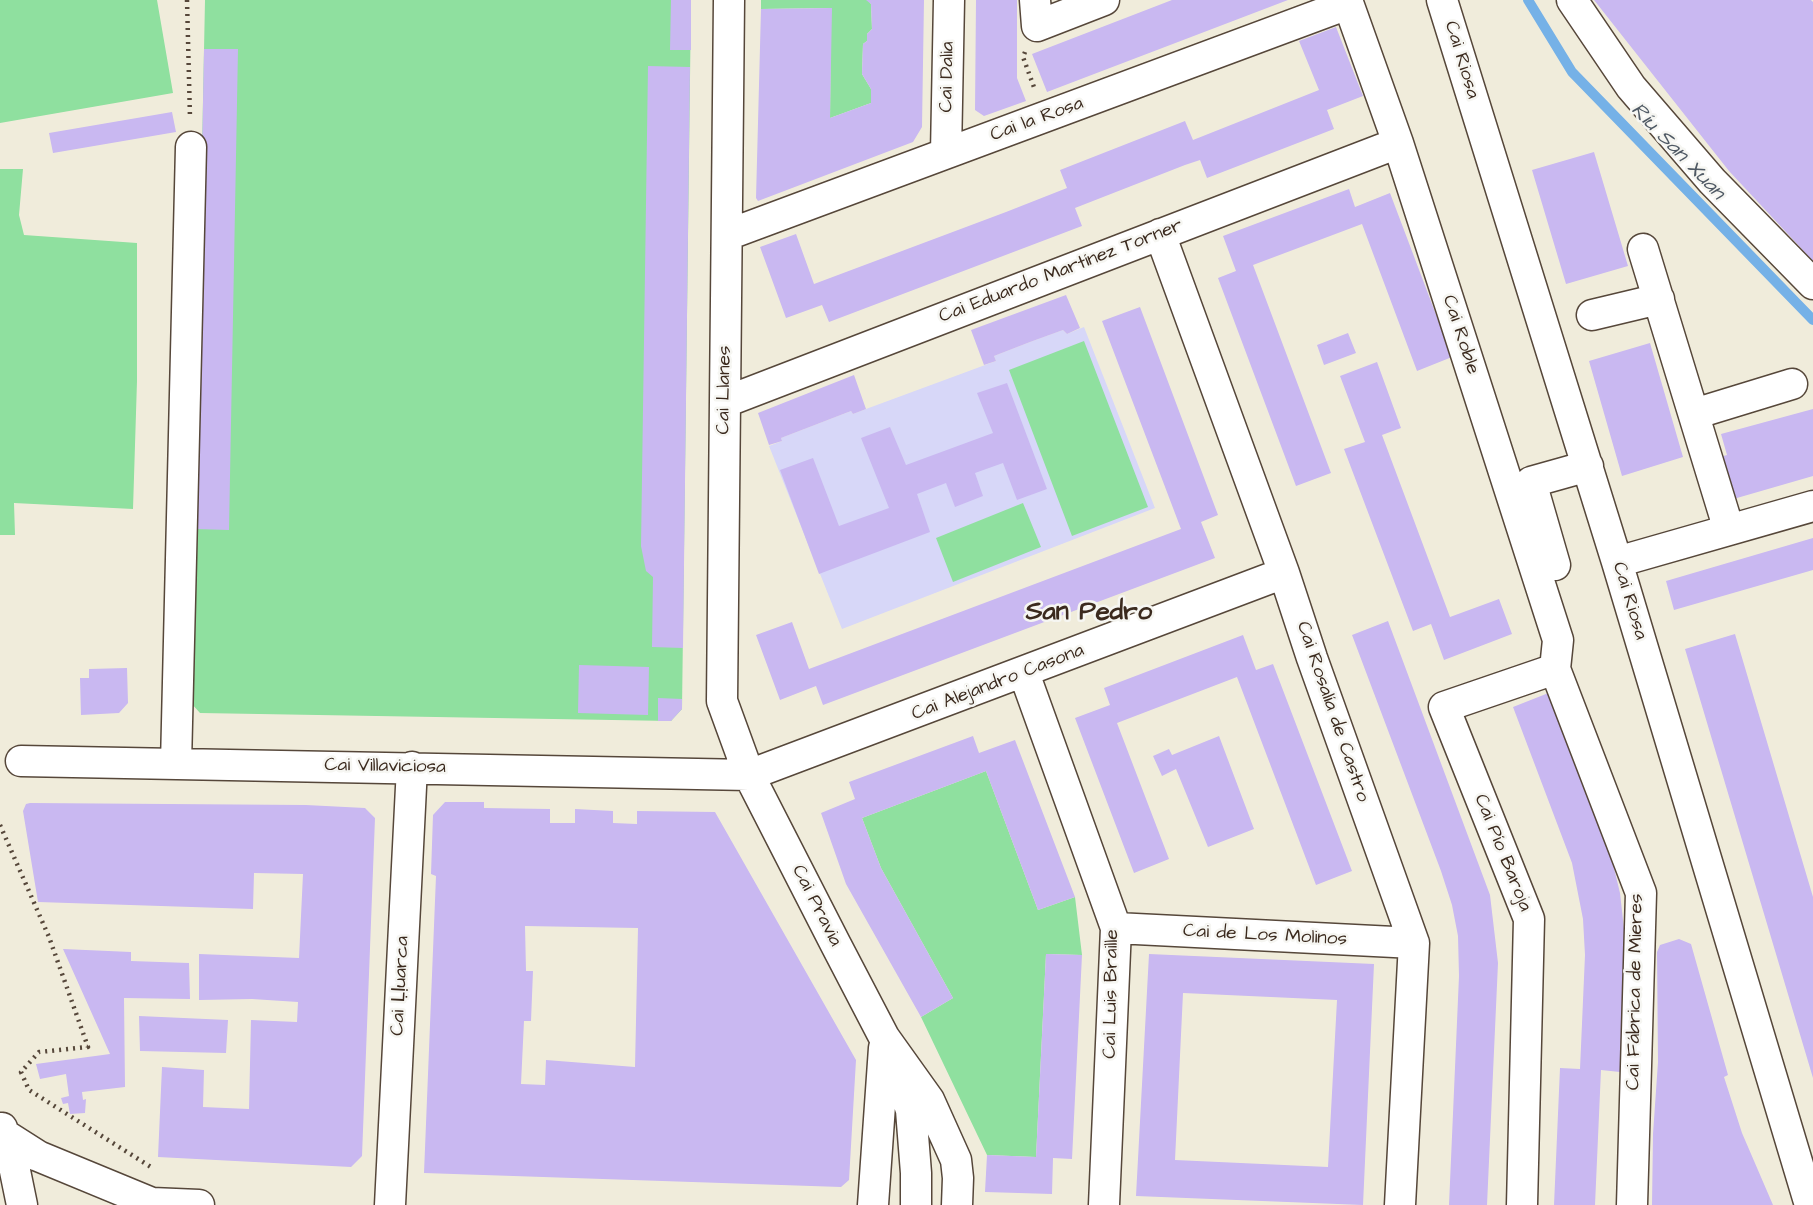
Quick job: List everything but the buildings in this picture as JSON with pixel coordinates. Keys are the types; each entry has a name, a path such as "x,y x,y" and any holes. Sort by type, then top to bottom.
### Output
{"street":[{"name":"Cai Llanes","path":"729,0 722,701 749,775"},
{"name":"Cai Dalia","path":"946,153 949,0"},
{"path":"1036,13 1104,0"},
{"name":"Cai Riosa","path":"1442,0 1617,562 1810,1205"},
{"path":"1572,0 1631,87 1712,181 1813,285"},
{"name":"Cai la Rosa","path":"727,235 1347,2"},
{"name":"Cai Roble","path":"1347,2 1398,143 1559,640 1555,669"},
{"name":"Cai Eduardo Martínez Torner","path":"725,401 1398,143"},
{"path":"176,764 191,147"},
{"name":"Cai Rosalía de Castro","path":"1160,234 1284,573 1314,665 1414,943 1400,1205"},
{"path":"1643,249 1729,530"},
{"path":"1592,316 1659,299"},
{"path":"1694,414 1792,384"},
{"path":"1525,537 1537,533 1550,581 1558,578 1531,482 1587,466"},
{"path":"1617,562 1813,506"},
{"name":"Cai Alejandro Casona","path":"749,775 1284,573"},
{"name":"Cai Pío Baroja","path":"1522,1205 1529,919 1444,707 1555,669"},
{"name":"Cai Fábrica de Mieres","path":"1555,669 1641,893 1632,1205"},
{"name":"Cai Luis Braille","path":"1024,673 1116,928 1104,1205"},
{"name":"Cai Villaviciosa","path":"21,761 749,775"},
{"name":"Cai Ḷḷuarca","path":"390,1205 412,767"},
{"name":"Cai Pravia","path":"749,775 884,1037 911,1110 916,1205"},
{"name":"Cai de Los Molinos","path":"1116,928 1414,943"},
{"path":"873,1205 884,1037"},
{"name":"Cai Pravia","path":"884,1037 929,1100 956,1160 957,1205"},
{"path":"3,1130 38,1157 145,1204 199,1205"},
{"path":"3,1130 22,1205"}],"path":[{"path":"187,0 191,147"},
{"path":"1036,13 1023,57 1044,117"},
{"path":"0,825 49,937 88,1047 39,1052 21,1072 29,1090 165,1176"}],"shaded area":[{"path":"1084,327 1155,508 842,629 769,446 782,441 781,438 851,411 853,414 996,361 994,356 1030,342 1063,330 1067,334"}],"green space":[{"path":"0,0 157,0 173,93 0,123"},
{"path":"205,0 691,0 682,709 671,721 200,713 191,703"},
{"path":"761,0 868,0 871,4 872,29 863,44 862,74 871,89 871,103 830,118 831,8 761,9"},
{"path":"0,169 23,169 19,215 24,235 137,243 133,509 14,503 15,535 0,535"},
{"path":"1084,341 1148,507 1072,536 1009,370"},
{"path":"1023,503 1041,547 953,582 936,538"},
{"path":"986,771 1038,910 1075,897 1082,955 1046,954 1036,1157 987,1155 921,1017 953,998 881,868 862,818"}],"waterway":[{"name":"Ríu San Xuan","path":"1528,0 1572,72 1813,320"}],"district":[{"name":"San Pedro","path":"1089,614"}]}
